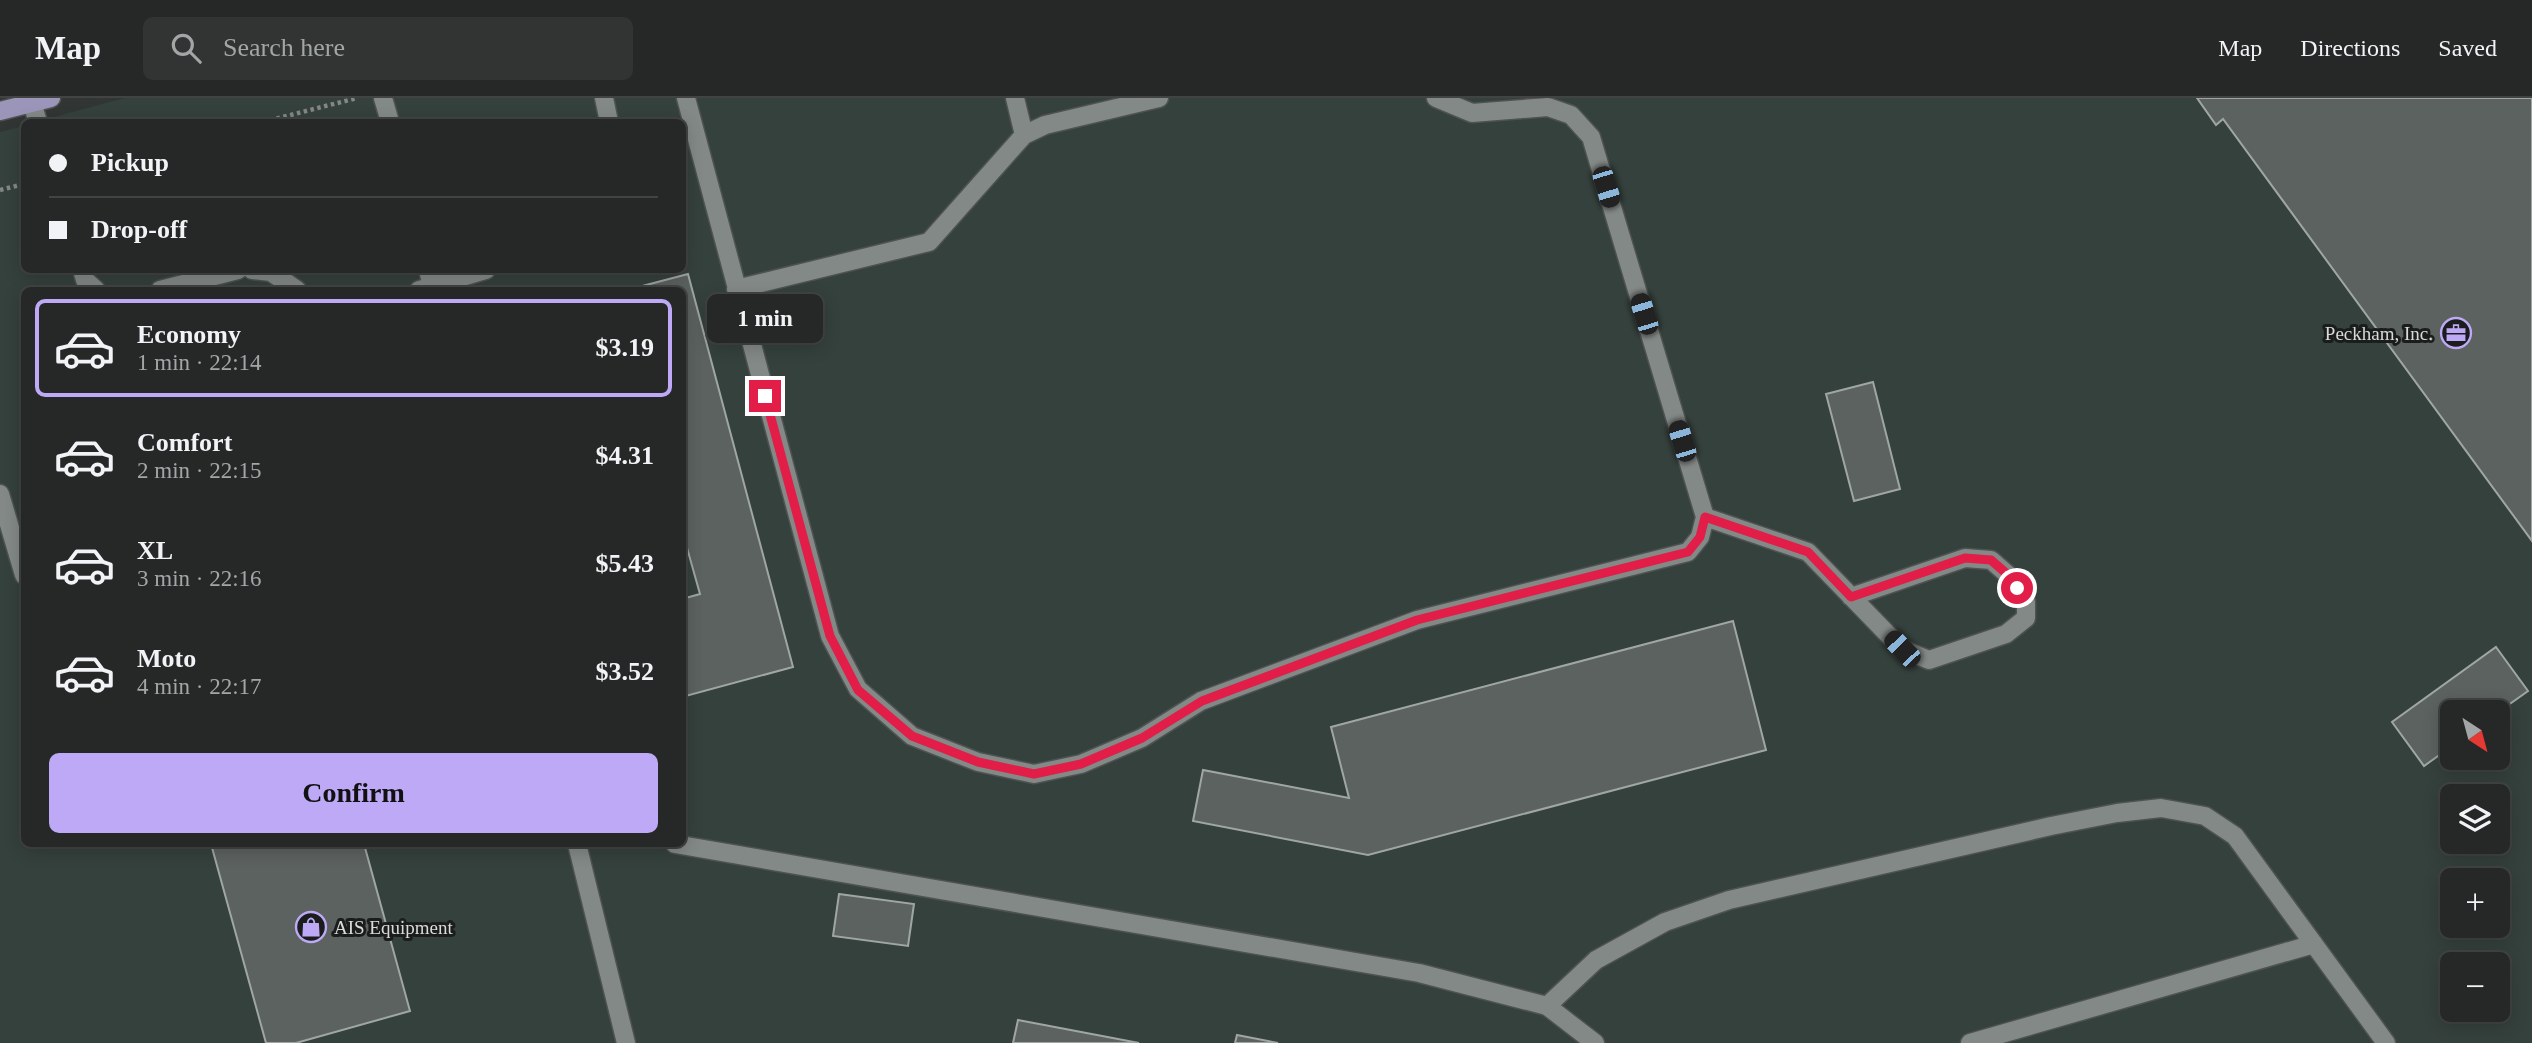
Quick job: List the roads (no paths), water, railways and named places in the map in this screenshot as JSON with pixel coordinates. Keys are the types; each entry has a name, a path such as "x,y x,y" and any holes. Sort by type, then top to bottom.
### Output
{"main road":[{"path":"0,111 51,98"}],"lane":[{"path":"383,98 389,119"},
{"path":"604,98 608,119"},
{"path":"686,98 830,636 858,690 912,736 978,762 1034,774 1081,764 1142,738 1202,701 1417,620 1688,552 1700,537 1705,517 1591,137 1571,115 1548,107 1472,113 1436,98"},
{"path":"1015,98 1024,135"},
{"path":"736,289 929,242 1024,135 1045,125 1159,98"},
{"path":"32,103 37,119"},
{"path":"83,273 85,280 93,287"},
{"path":"172,287 226,273"},
{"path":"272,273 293,287"},
{"path":"428,284 474,273"},
{"path":"0,494 21,565"},
{"path":"1705,517 1808,552 1851,597 1902,649 1929,660 2006,634 2026,618 2026,602 2007,574 1991,560 1965,558 1851,597"},
{"path":"1546,1006 1596,960 1665,922 1729,900 2051,826 2117,813 2161,808 2205,816 2235,836 2386,1043"},
{"path":"686,846 1419,973 1546,1006 1595,1043"},
{"path":"578,847 626,1043"},
{"path":"1970,1043 2314,944"}],"place":[{"name":"Peckham, Inc.","path":"2456,333"},
{"name":"AIS Equipment","path":"311,927"}]}
